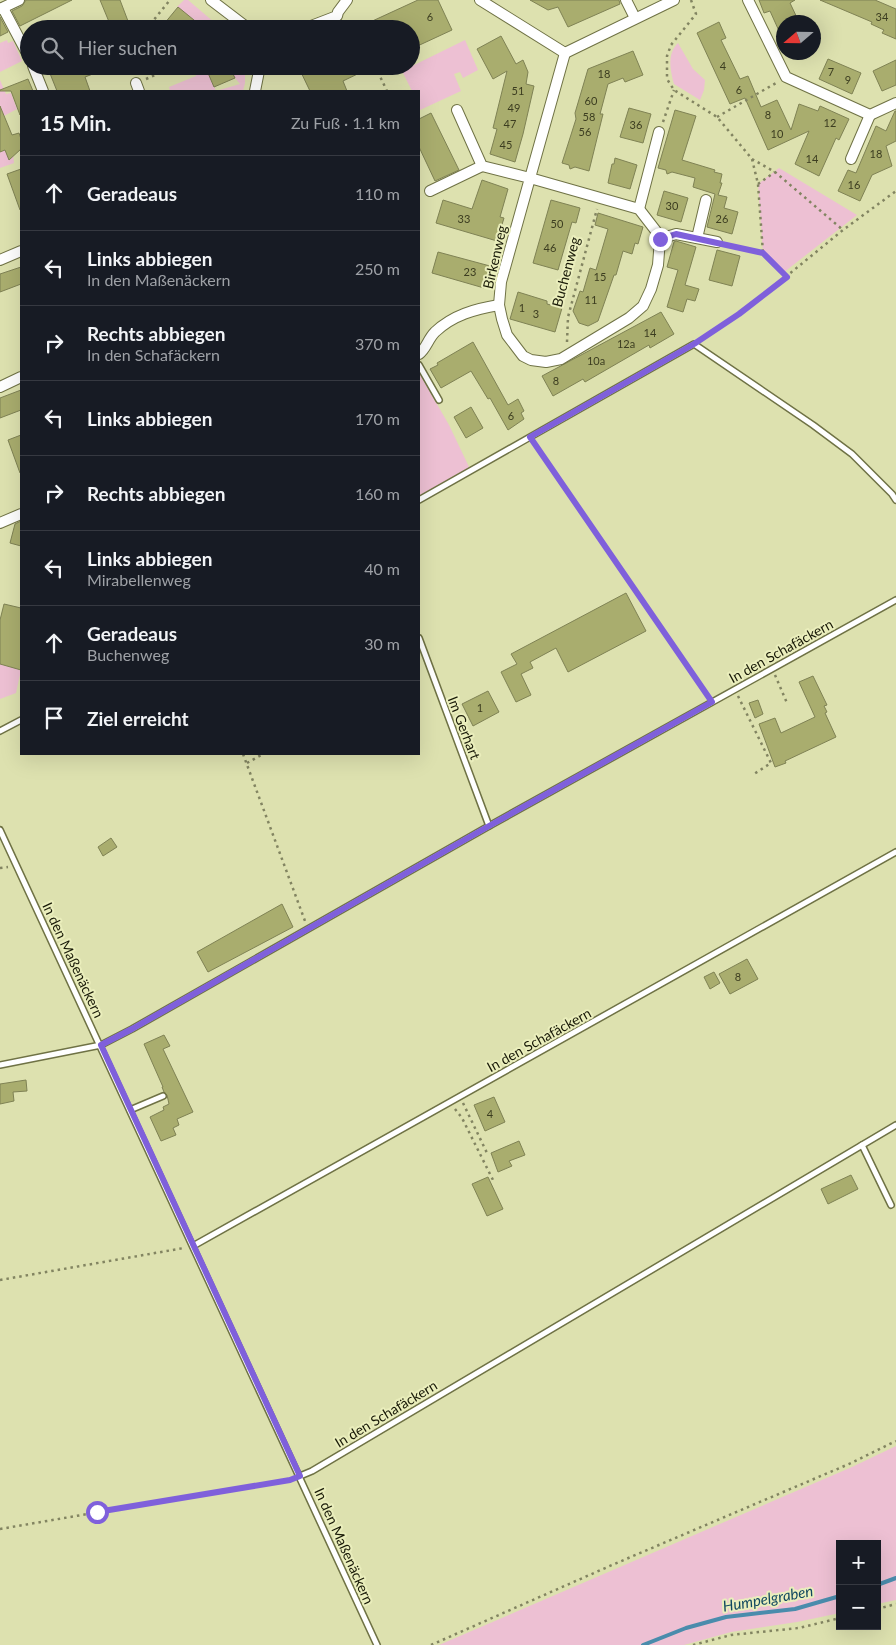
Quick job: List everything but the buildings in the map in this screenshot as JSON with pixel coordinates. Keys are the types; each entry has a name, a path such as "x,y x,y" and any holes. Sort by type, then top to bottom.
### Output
{"street":[{"path":"18,0 2,9 20,41"},
{"path":"211,0 237,20"},
{"path":"327,20 337,16 347,0"},
{"path":"480,0 565,53 674,0"},
{"path":"626,0 634,18"},
{"path":"748,0 786,77 870,116"},
{"name":"Birkenweg","path":"420,353 436,332 449,322 464,313 499,305 501,282 565,53"},
{"path":"36,75 42,90"},
{"path":"255,90 258,75"},
{"path":"851,159 870,116 896,103"},
{"path":"457,110 482,166"},
{"path":"639,209 659,132"},
{"path":"430,192 482,166 639,209 660,239 658,265 651,289 643,306 629,318 561,359 546,362 531,360 523,356 507,335 499,305"},
{"path":"697,238 706,200"},
{"path":"660,239 676,234 717,242"},
{"path":"0,260 20,251"},
{"path":"0,387 20,377"},
{"path":"0,523 20,514"}],"lane":[{"path":"420,499 694,344 813,425 852,454 894,492 896,500"},
{"path":"420,367 439,400"},
{"name":"In den Schafäckern","path":"0,1065 101,1045 308,930 489,826 896,600"},
{"name":"Im Gerhart","path":"420,641 489,826"},
{"path":"0,731 20,721"},
{"name":"In den Maßenäckern","path":"0,830 377,1645"},
{"name":"In den Schafäckern","path":"193,1246 896,852"},
{"path":"130,1110 163,1096"},
{"name":"In den Schafäckern","path":"300,1476 312,1471 896,1125"},
{"path":"862,1145 890,1205"}],"path":[{"path":"154,20 170,0"},
{"path":"691,0 696,14 671,45 667,56 667,79 674,90 718,117 752,159 775,172 843,230"},
{"path":"138,87 160,75"},
{"path":"379,75 387,90"},
{"path":"718,117 786,77"},
{"path":"659,132 674,90"},
{"path":"752,159 758,184 763,253"},
{"path":"758,184 775,172"},
{"path":"694,344 739,314 843,230 896,191"},
{"name":"Buchenweg","path":"571,353 567,346 568,317 598,206 597,197"},
{"path":"717,242 763,253 787,277"},
{"path":"530,437 712,702"},
{"path":"773,669 787,703"},
{"path":"735,690 771,763 754,774"},
{"path":"243,755 308,930"},
{"path":"246,763 261,755"},
{"path":"460,1097 487,1153"},
{"path":"447,1104 456,1110 462,1118 494,1182"},
{"path":"0,1280 193,1246"},
{"path":"431,1645 849,1464 896,1441"},
{"path":"0,1529 290,1480 300,1476"},
{"path":"881,1609 896,1604"},
{"path":"693,1645 731,1635 799,1628 836,1619"}],"shaded area":[{"path":"184,0 188,0 211,20 194,20 177,7"},
{"path":"7,40 8,43 13,41 20,57 20,62 0,72 0,43"},
{"path":"465,40 478,70 463,78 460,72 454,74 461,91 420,110 420,90 412,90 404,75 420,75 420,62"},
{"path":"678,43 693,69 705,80 700,100 674,84 671,57"},
{"path":"196,75 209,75 216,90 170,90 169,87"},
{"path":"234,75 245,75 243,90 219,90 240,84"},
{"path":"0,80 6,94 11,93 17,109 0,118"},
{"path":"5,150 13,154 14,163 0,168 0,152"},
{"path":"779,168 857,215 783,273 763,253 758,184"},
{"path":"420,375 449,425 470,469 420,495"},
{"path":"0,664 20,670 16,693 0,699"},
{"path":"896,1446 896,1600 881,1603 881,1540 836,1540 836,1614 731,1632 684,1645 439,1645 852,1467"}],"waterway":[{"name":"Humpelgraben","path":"881,1584 896,1578"},
{"name":"Humpelgraben","path":"643,1645 686,1628 726,1617 795,1609 836,1597"}],"route":[{"path":"97,1512 290,1480 300,1476 101,1045 712,702 530,437 694,344 739,314 787,277 763,253 676,234 660,239"}]}
